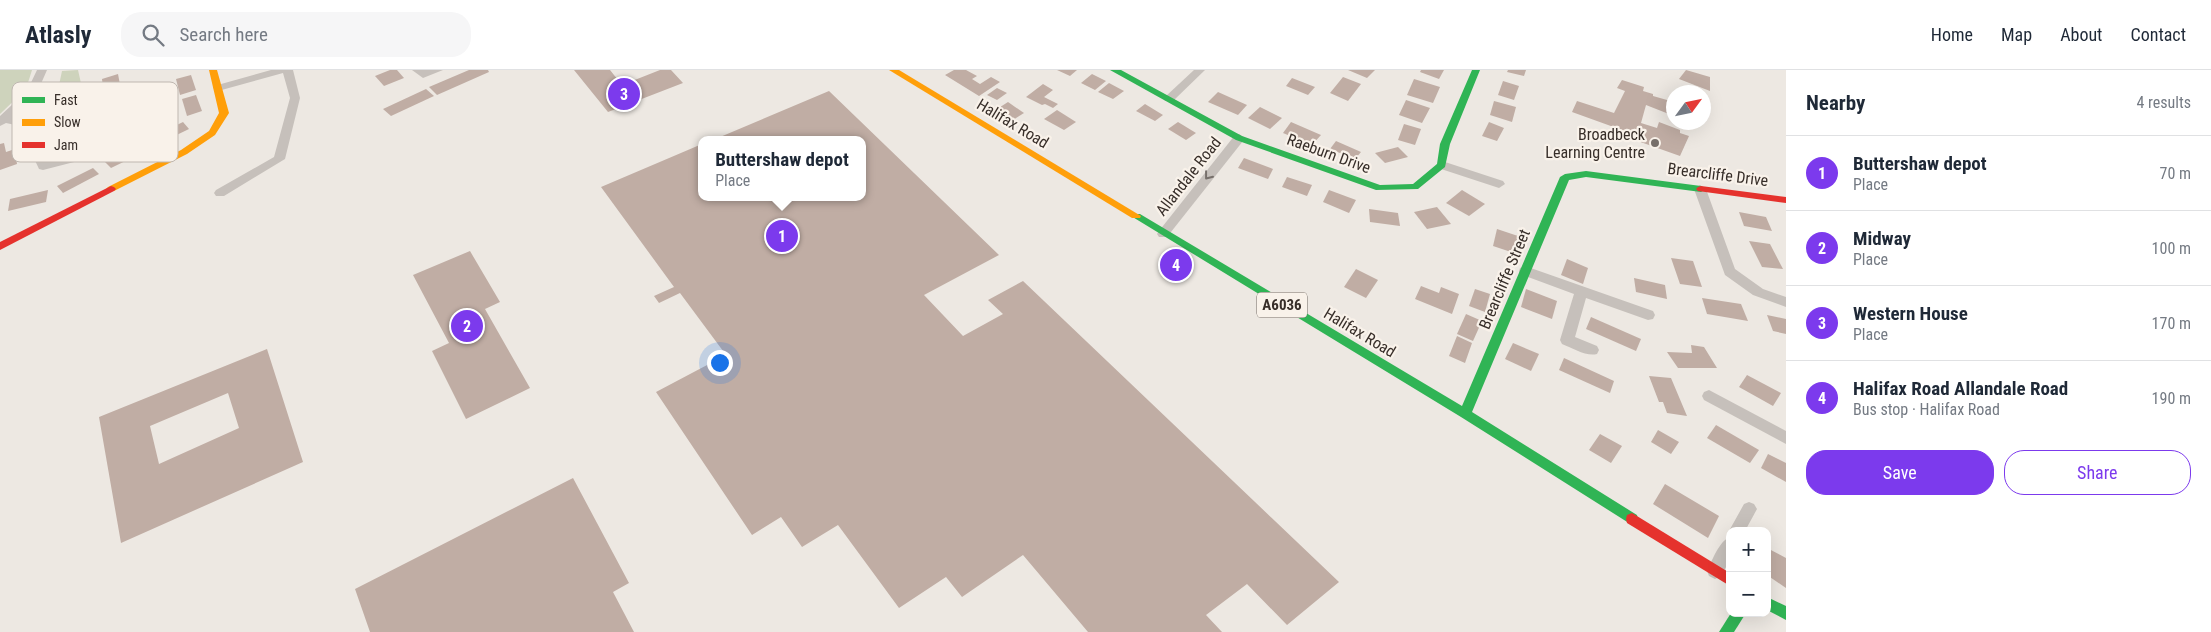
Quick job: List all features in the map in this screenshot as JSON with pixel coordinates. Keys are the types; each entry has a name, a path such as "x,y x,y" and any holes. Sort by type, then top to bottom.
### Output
{"main road":[{"path":"178,155 212,133 224,112 213,70"},
{"name":"Halifax Road","path":"893,70 1163,234 1466,414 1726,578"},
{"name":"Raeburn Drive","path":"1114,70 1238,138 1379,188 1415,187 1442,165"},
{"path":"1442,165 1445,144 1476,70"},
{"path":"0,246 164,162"},
{"name":"Brearcliffe Drive","path":"1586,174 1786,200"},
{"name":"Brearcliffe Street","path":"1466,414 1524,271 1565,177 1586,174"},
{"path":"1771,605 1786,613"},
{"path":"1726,632 1736,617"}],"street":[{"path":"37,82 42,70"},
{"path":"218,88 283,70"},
{"path":"220,193 279,159 295,98 288,70"},
{"path":"417,70 423,75 438,70"},
{"path":"1169,99 1200,70"},
{"path":"3,120 12,111"},
{"name":"Allandale Road","path":"1163,234 1238,138"},
{"path":"41,162 42,166 58,162"},
{"path":"1442,165 1499,184"},
{"path":"1700,189 1730,272 1758,292 1786,302"},
{"path":"1524,271 1648,315"},
{"path":"1581,292 1567,340 1592,350"},
{"path":"1709,396 1786,438"},
{"path":"1739,527 1749,509"},
{"path":"1715,571 1726,551"}],"green space":[{"path":"0,70 32,70 28,82 12,82 12,102 0,114"},
{"path":"78,70 81,82 60,82 62,71"}],"building":[{"path":"390,70 397,70 404,78 384,86 375,76"},
{"path":"469,70 488,70 489,72 437,95 429,87"},
{"path":"574,70 610,70 622,85 660,70 671,70 683,83 608,112"},
{"path":"954,70 966,70 977,76 972,79 980,84 991,77 1000,82 979,96 945,75"},
{"path":"1057,70 1077,70 1070,76"},
{"path":"1348,70 1375,70 1367,78"},
{"path":"1421,70 1444,70 1439,79 1420,72"},
{"path":"1508,70 1526,70 1524,76 1507,72"},
{"path":"1686,70 1710,77 1710,85 1694,85 1679,79"},
{"path":"118,74 120,82 102,82 102,79"},
{"path":"1092,74 1106,81 1095,90 1081,83"},
{"path":"191,75 196,90 180,95 176,79"},
{"path":"1343,77 1361,84 1348,101 1330,93"},
{"path":"1292,78 1315,87 1308,95 1286,86"},
{"path":"1414,79 1440,87 1433,103 1407,95"},
{"path":"1622,80 1644,87 1643,91 1666,100 1666,113 1646,105 1641,123 1657,128 1659,122 1666,125 1666,130 1680,130 1680,133 1689,136 1680,156 1632,139 1633,134 1572,112 1577,101 1614,113 1625,91 1617,88"},
{"path":"1503,81 1519,86 1514,100 1498,95"},
{"path":"1109,83 1124,91 1113,99 1098,92"},
{"path":"1043,84 1053,90 1044,97 1058,104 1053,108 1026,97"},
{"path":"997,88 1007,93 997,100 987,95"},
{"path":"426,89 434,96 391,116 383,109"},
{"path":"829,91 999,255 924,295 963,336 1003,314 988,300 1023,281 1339,582 1287,625 1247,584 1206,615 1222,632 1088,632 1023,555 962,597 946,577 899,608 838,525 802,547 781,517 752,535 656,392 726,355 680,293 659,303 654,296 674,287 601,187 698,146 698,201 866,201 866,136 722,136"},
{"path":"1218,92 1247,105 1238,115 1208,102"},
{"path":"196,95 202,111 187,116 182,99"},
{"path":"1406,100 1430,108 1422,123 1399,115"},
{"path":"1494,101 1516,107 1512,122 1490,115"},
{"path":"1008,102 1024,113 1013,120 997,109"},
{"path":"1145,104 1163,115 1155,121 1136,111"},
{"path":"1260,107 1282,118 1270,129 1248,118"},
{"path":"1057,110 1076,122 1064,130 1044,119"},
{"path":"183,122 189,129 178,134 178,124"},
{"path":"1178,122 1196,133 1186,140 1168,129"},
{"path":"1291,122 1321,135 1312,145 1283,133"},
{"path":"1489,122 1504,128 1497,141 1482,136"},
{"path":"1404,124 1421,129 1415,145 1398,140"},
{"path":"1336,141 1361,152 1355,159 1330,149"},
{"path":"4,143 6,152 12,150 12,162 17,162 17,164 0,170 0,144"},
{"path":"1398,147 1408,157 1385,163 1375,153"},
{"path":"1244,158 1273,169 1268,179 1238,168"},
{"path":"105,162 123,162 111,168"},
{"path":"93,168 99,174 63,193 57,186"},
{"path":"1287,177 1312,185 1307,196 1282,187"},
{"path":"48,190 46,202 8,211 10,199"},
{"path":"1329,190 1356,200 1349,213 1323,202"},
{"path":"1462,190 1485,204 1469,216 1446,203"},
{"path":"1437,207 1451,224 1427,229 1414,212"},
{"path":"1369,209 1398,213 1400,226 1370,222"},
{"path":"1739,212 1766,217 1772,231 1744,226"},
{"path":"1497,229 1518,236 1514,253 1493,246"},
{"path":"1749,241 1770,244 1783,269 1762,267"},
{"path":"470,251 500,302 485,309 530,388 466,419 432,351 449,343 413,275"},
{"path":"1671,258 1693,261 1702,287 1680,284"},
{"path":"1567,259 1588,268 1583,284 1561,275"},
{"path":"1356,269 1378,280 1366,298 1344,287"},
{"path":"1634,278 1665,285 1667,299 1636,292"},
{"path":"1421,286 1439,293 1441,287 1459,294 1452,314 1415,299"},
{"path":"1475,289 1490,294 1485,312 1469,306"},
{"path":"1526,289 1557,301 1552,319 1521,307"},
{"path":"1702,298 1741,304 1748,321 1707,314"},
{"path":"1466,314 1482,321 1473,341 1457,334"},
{"path":"1767,315 1786,319 1786,334 1773,331"},
{"path":"1591,317 1641,339 1636,351 1586,329"},
{"path":"1457,336 1472,343 1465,363 1449,356"},
{"path":"1513,343 1539,354 1531,371 1505,359"},
{"path":"1691,345 1704,347 1717,368 1678,368 1667,352 1692,353"},
{"path":"267,349 303,462 121,543 99,417","holes":["228,393 239,428 159,464 150,426"]},
{"path":"1564,358 1614,381 1610,393 1559,370"},
{"path":"1747,375 1781,393 1773,406 1739,387"},
{"path":"1649,376 1671,378 1687,416 1667,413 1663,402 1659,402"},
{"path":"1716,425 1759,450 1750,463 1707,438"},
{"path":"1658,430 1679,442 1671,454 1651,442"},
{"path":"1600,434 1622,446 1611,463 1589,450"},
{"path":"1768,454 1786,463 1786,482 1761,468"},
{"path":"573,478 629,583 613,592 634,632 370,632 355,589"},
{"path":"1665,484 1719,516 1708,538 1653,504"},
{"path":"1771,550 1786,558 1786,588 1771,578"}],"traffic: fast":[{"path":"1114,70 1239,138 1379,188 1415,187 1442,165 1445,144 1476,70"},
{"path":"1465,414 1565,177 1586,174 1701,189"},
{"path":"1136,216 1465,414 1632,519"},
{"path":"1771,605 1786,613"},
{"path":"1726,632 1736,617"}],"traffic: slow":[{"path":"178,155 212,133 224,113 213,70"},
{"path":"893,70 1136,216"},
{"path":"111,189 164,162"}],"traffic: jam":[{"path":"0,246 111,189"},
{"path":"1701,189 1786,200"},
{"path":"1632,519 1726,578"}],"place":[{"name":"Western House","path":"624,94"},
{"name":"Broadbeck Learning Centre","path":"1655,143"},
{"name":"Buttershaw depot","path":"782,236"},
{"name":"Halifax Road Allandale Road","path":"1176,265"},
{"name":"Midway","path":"467,326"}]}
